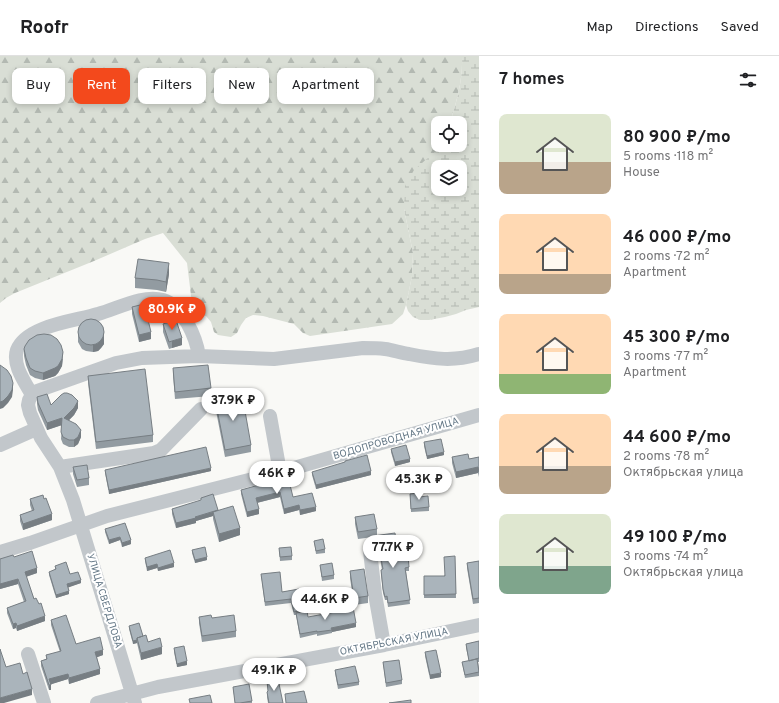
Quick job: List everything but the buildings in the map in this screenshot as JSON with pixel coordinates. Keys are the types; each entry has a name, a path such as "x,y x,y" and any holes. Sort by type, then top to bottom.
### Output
{"street":[{"path":"200,356 195,340 180,312 169,303 153,298 98,315 55,324 29,336 22,342 17,350 16,364 32,395 37,391 116,363 142,358 200,356 274,359 364,348 386,349 407,354 449,360 467,358 479,354"},
{"name":"УЛИЦА СВЕРДЛОВА","path":"32,395 28,405 30,413 36,429 60,468 72,500 134,698"},
{"path":"60,468 154,453 160,450 201,409"},
{"name":"ВОДОПРОВОДНАЯ УЛИЦА","path":"0,552 115,514 280,472 479,415"},
{"path":"270,416 280,472"},
{"path":"0,445 36,429"},
{"path":"370,551 375,594 384,645"},
{"name":"ОКТЯБРЬСКАЯ УЛИЦА","path":"97,703 134,698 158,687 384,645 479,625"},
{"path":"28,654 44,703"}],"green space":[{"path":"0,56 462,56 460,82 452,116 431,116 431,152 436,152 404,209 413,253 412,276 403,314 392,324 310,336 303,333 294,324 253,315 246,318 237,333 231,337 218,335 214,332 211,322 206,316 193,312 187,263 163,233 145,239 15,293 0,303"},
{"path":"462,56 479,56 479,307 445,317 420,320 413,317 408,311 406,305 412,276 413,253 404,209 405,186 414,170 435,152 467,152 467,116 452,116 462,73"}]}
